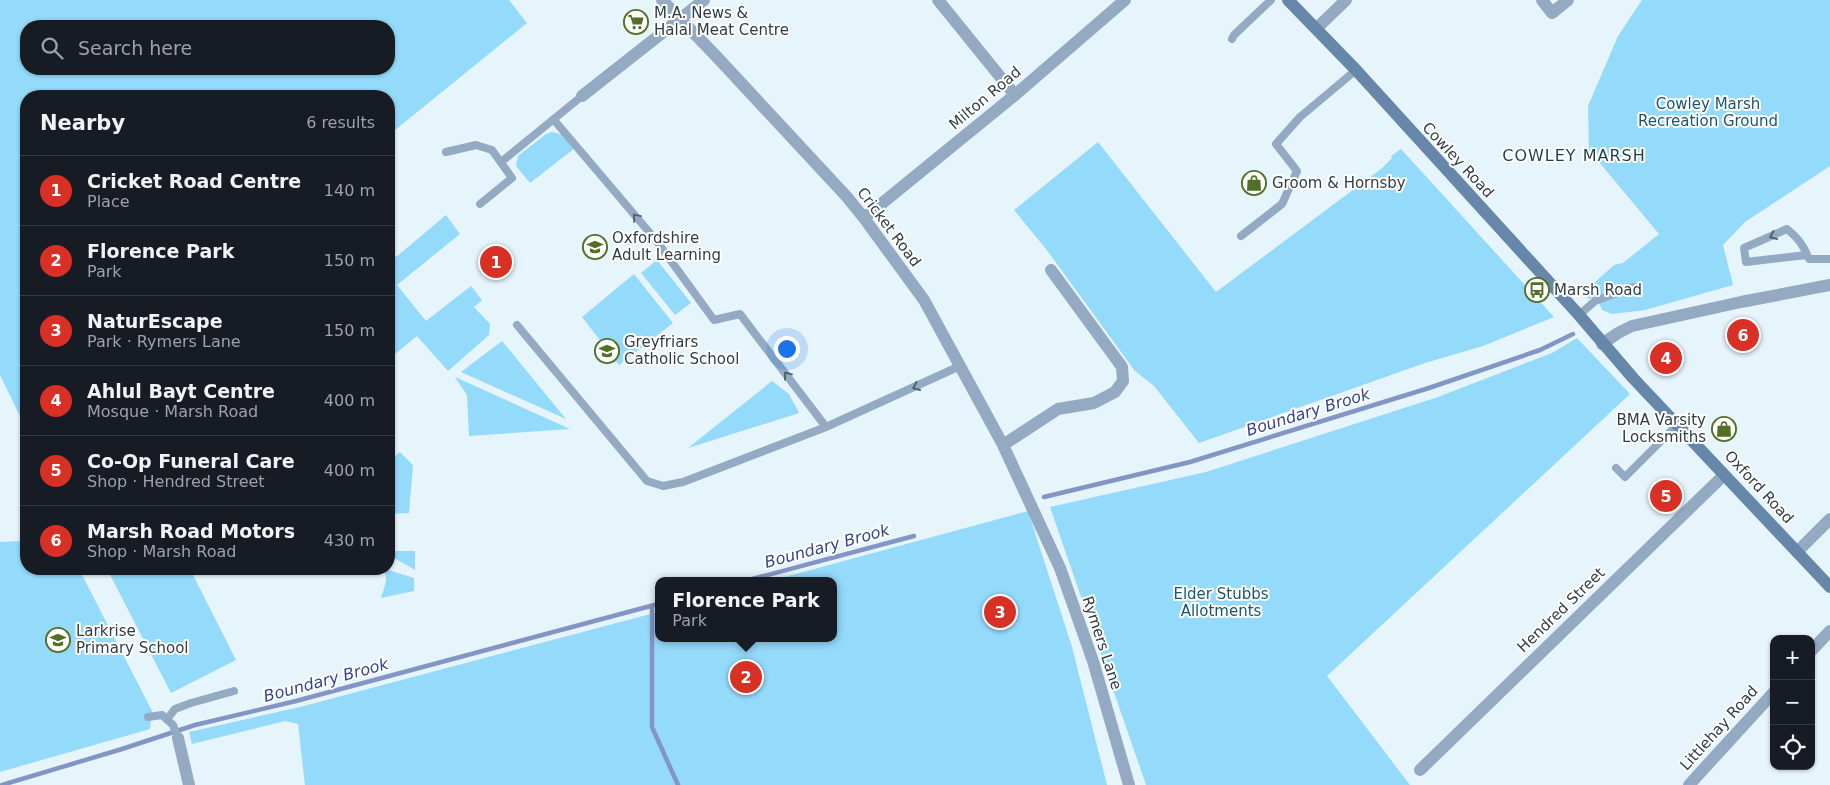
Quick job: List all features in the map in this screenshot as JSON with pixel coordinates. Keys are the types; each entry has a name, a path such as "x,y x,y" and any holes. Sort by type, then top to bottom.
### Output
{"main road":[{"name":"Cowley Road","path":"1288,0 1356,70 1579,315 1602,344"},
{"name":"Oxford Road","path":"1602,344 1830,587"}],"street":[{"name":"Cricket Road","path":"662,0 821,169 864,218 924,300 1003,445 1036,514"},
{"path":"582,96 704,0"},
{"path":"938,0 1015,94"},
{"name":"Milton Road","path":"864,218 1015,94 1125,0"},
{"path":"1316,28 1346,0"},
{"path":"1542,0 1552,13 1568,0"},
{"path":"1003,445 1058,410 1068,406 1094,403 1115,392 1122,381 1122,367 1051,270"},
{"path":"1602,344 1632,326 1830,285"},
{"name":"Hendred Street","path":"1420,770 1724,475"},
{"name":"Rymers Lane","path":"1036,514 1060,568 1093,661 1129,785"},
{"path":"1797,552 1830,519"},
{"path":"1815,647 1830,631"},
{"name":"Littlehay Road","path":"1689,785 1770,696"},
{"path":"177,733 189,785"}],"lane":[{"path":"1232,40 1234,35 1271,0"},
{"path":"1242,236 1282,204 1297,171 1276,144 1300,117 1356,70"},
{"path":"502,162 582,96"},
{"path":"554,120 654,239 714,320 740,314 826,426"},
{"path":"446,152 476,145 492,150 502,162 512,178 480,204"},
{"path":"1807,255 1746,262 1744,248 1787,229 1800,240 1809,259 1830,259"},
{"path":"1579,315 1595,301 1633,287"},
{"path":"517,325 647,481 663,486 683,482 826,426 960,366"},
{"path":"1616,468 1625,477 1677,425"},
{"path":"167,718 175,709 234,691"},
{"path":"148,717 162,715 167,718 177,733"}],"green space":[{"path":"0,0 509,0 527,23 395,130 395,90 20,90 20,416 0,375"},
{"name":"Cowley Marsh Recreation Ground","path":"1642,0 1830,0 1830,166 1745,222 1723,245 1733,285 1645,310 1612,314 1602,310 1600,305 1592,298 1589,299 1582,294 1614,265 1623,263 1659,234 1589,150 1588,106 1618,36"},
{"path":"552,132 564,135 575,148 530,183 516,166 518,156 546,134"},
{"path":"1098,142 1216,292 1381,169 1392,158 1391,156 1401,149 1554,317 1483,346 1425,363 1199,443 1154,386 1135,371 1046,249 1014,210"},
{"path":"446,215 460,234 397,285 426,321 471,286 482,300 474,307 490,324 489,335 448,371 417,336 395,354 395,256 396,257"},
{"path":"657,260 691,303 675,315 641,273"},
{"path":"634,274 673,323 619,365 582,317"},
{"name":"Elder Stubbs Allotments","path":"1577,338 1630,394 1327,676 1410,785 1146,785 1050,507 1206,472 1438,397 1552,353"},
{"path":"502,341 566,419 461,372"},
{"path":"455,377 570,429 469,436 467,395"},
{"path":"772,381 789,394 799,413 688,448"},
{"path":"400,452 413,465 409,513 395,514 395,456"},
{"path":"1028,511 1072,647 1107,785 305,785 298,724 285,721 192,744 189,732 300,707 655,613 655,642 837,642 837,577 785,577"},
{"name":"Larkrise Primary School","path":"20,541 20,575 82,575 152,711 150,729 0,772 0,542"},
{"path":"395,551 415,551 415,570 395,558"},
{"path":"395,572 414,578 414,591 381,598 386,582 385,575 395,575"},
{"path":"110,575 193,575 236,660 171,693"}],"waterway":[{"name":"Boundary Brook","path":"1044,497 1190,462 1429,388 1540,350 1573,334"},
{"name":"Boundary Brook","path":"760,577 914,536"},
{"name":"Boundary Brook","path":"2,785 195,725 296,701 655,605"},
{"path":"652,606 652,727 678,785"}],"place":[{"name":"M.A. News & Halal Meat Centre","path":"636,22"},
{"name":"Groom & Hornsby","path":"1254,183"},
{"name":"Oxfordshire Adult Learning","path":"595,247"},
{"name":"Cricket Road Centre","path":"496,262"},
{"name":"Marsh Road","path":"1537,290"},
{"name":"Marsh Road Motors","path":"1743,335"},
{"name":"Greyfriars Catholic School","path":"607,351"},
{"name":"Ahlul Bayt Centre","path":"1666,358"},
{"name":"BMA Varsity Locksmiths","path":"1724,429"},
{"name":"Co-Op Funeral Care","path":"1666,496"},
{"name":"NaturEscape","path":"1000,612"},
{"name":"Larkrise Primary School","path":"58,640"},
{"name":"Florence Park","path":"746,677"}],"district":[{"name":"COWLEY MARSH","path":"1574,155"}]}
